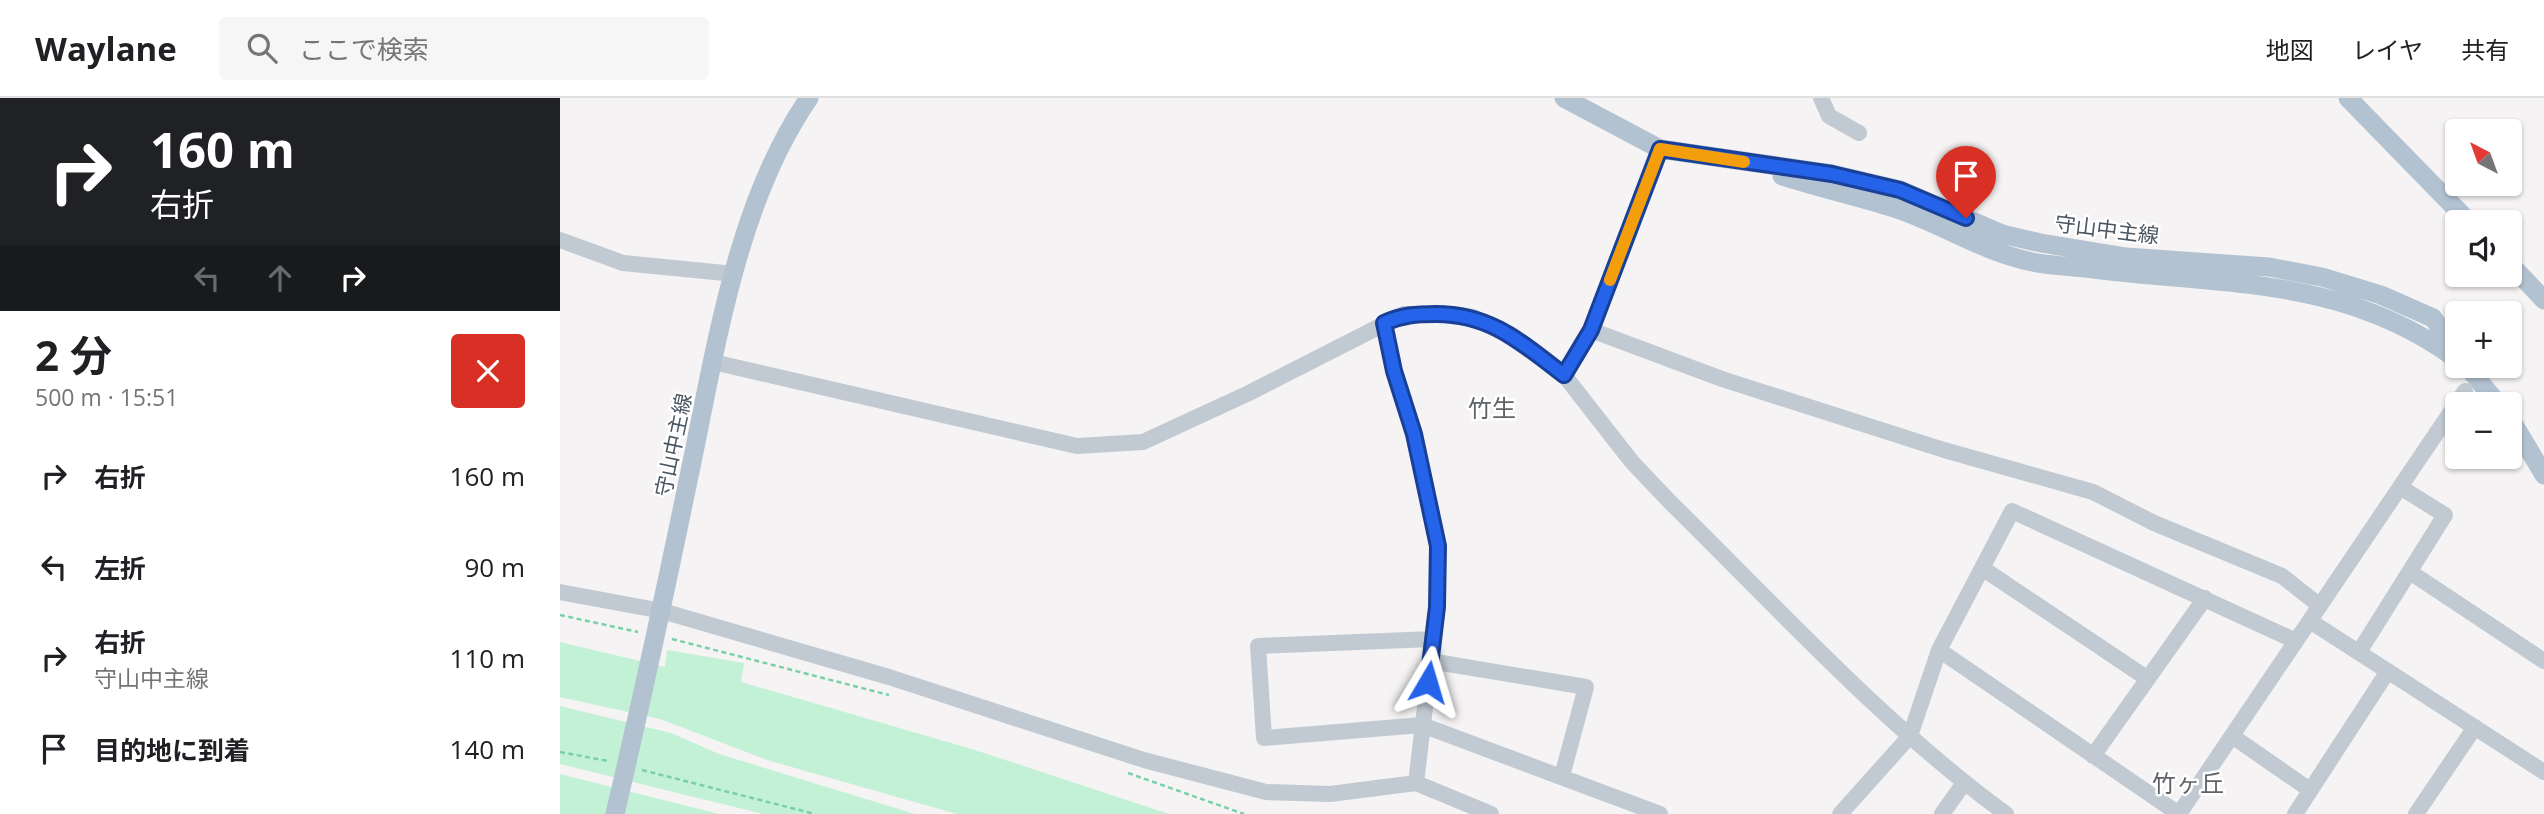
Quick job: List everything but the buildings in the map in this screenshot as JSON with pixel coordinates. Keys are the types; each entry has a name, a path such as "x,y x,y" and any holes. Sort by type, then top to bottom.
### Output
{"main road":[{"name":"守山中主線","path":"615,814 662,611 713,362 735,274 766,177 781,145 809,98"},
{"name":"守山中主線","path":"1564,98 1660,149 1832,174 1900,190 2002,234 2041,243 2126,257 2269,267 2322,277 2381,295 2433,318 2445,334"},
{"path":"2348,98 2457,210"},
{"name":"守山中主線","path":"1738,161 1896,209 1996,254 2036,262 2265,286 2321,296 2374,312 2420,333 2445,351"},
{"path":"2522,277 2544,300"},
{"name":"守山中主線","path":"2476,378 2488,392"},
{"path":"2522,438 2544,475"}],"street":[{"path":"1821,98 1829,116 1859,133"},
{"path":"1564,375 1591,330 1660,149"},
{"path":"560,240 623,263 735,274"},
{"path":"713,362 1077,446 1122,445 1143,442 1211,412 1404,314 1473,317 1514,335 1564,375 1632,462 1910,736 1964,783 2006,814"},
{"path":"1384,323 1394,371 1414,434 1438,546 1433,639 1416,783"},
{"path":"1591,330 1722,379 1944,450 2093,492 2176,533 2282,576 2320,606"},
{"path":"1939,650 2179,814 2465,391"},
{"path":"2359,652 2445,515 2400,487"},
{"path":"1840,814 1910,736 1939,650 2012,511 2297,641"},
{"path":"1982,568 2148,679"},
{"path":"2410,572 2544,661"},
{"path":"560,592 662,611 889,677 1144,760 1266,792 1330,793 1416,783 1491,814"},
{"path":"2093,756 2204,598"},
{"path":"2310,621 2544,772"},
{"path":"1433,639 1258,646 1264,738 1422,725 1660,814"},
{"path":"1430,661 1586,687 1562,776"},
{"path":"2295,814 2388,671"},
{"path":"2419,813 2475,727"},
{"path":"2232,736 2310,790"},
{"path":"1942,814 1964,783"}],"path":[{"path":"560,615 656,635 891,695"},
{"path":"560,752 618,764"},
{"path":"631,767 815,814"},
{"path":"1128,773 1244,814"}],"green space":[{"path":"560,642 665,667 667,650 744,663 741,682 975,750 1169,814 957,814 767,760 660,719 560,697"},
{"path":"560,706 671,733 719,754 915,814 763,814 560,764"},
{"path":"560,774 719,814 560,814"}],"slow traffic":[{"path":"1610,280 1660,149 1744,162"}],"district":[{"name":"竹生","path":"1492,407"},
{"name":"竹ヶ丘","path":"2188,782"}],"route":[{"path":"1428,682 1437,607 1438,546 1414,434 1394,371 1384,323 1404,314 1453,314 1473,317 1514,335 1564,375 1591,330 1660,149 1832,174 1900,190 1966,218"}]}
